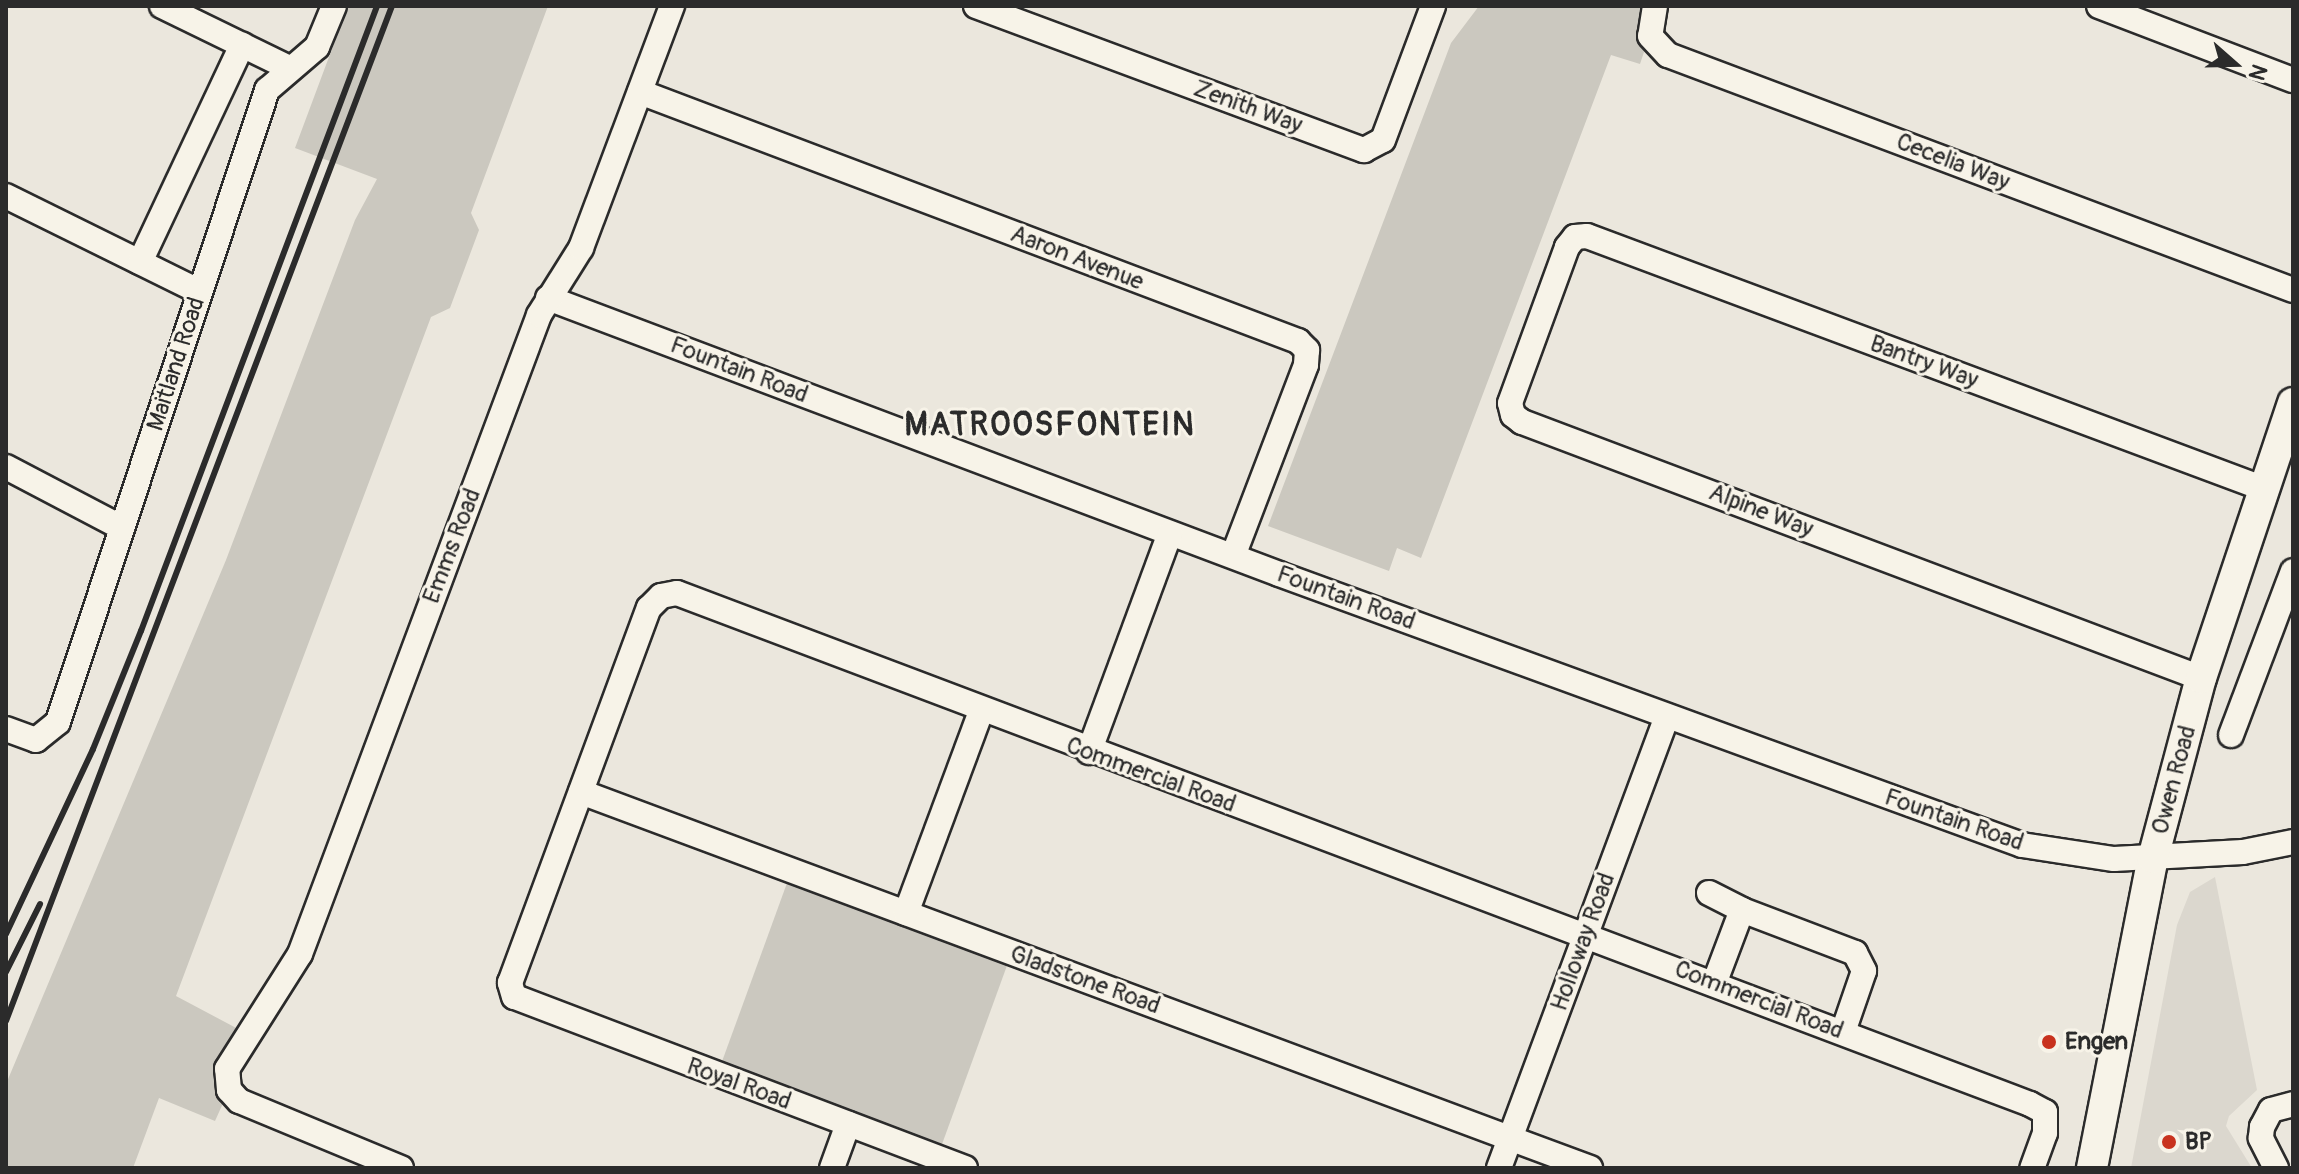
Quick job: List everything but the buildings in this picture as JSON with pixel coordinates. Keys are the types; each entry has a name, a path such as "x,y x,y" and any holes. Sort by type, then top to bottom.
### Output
{"street":[{"path":"162,6 289,68"},
{"name":"Maitland Road","path":"6,729 29,740 43,738 58,722 267,90 317,47 334,6"},
{"name":"Emms Road","path":"401,1168 239,1101 227,1083 230,1063 300,954 548,298 581,248 672,6"},
{"name":"Zenith Way","path":"976,6 1370,150 1383,140 1433,6"},
{"name":"Cecelia Way","path":"1655,6 1650,36 1668,55 2293,290"},
{"path":"2099,6 2293,80"},
{"path":"140,262 242,45"},
{"name":"Aaron Avenue","path":"640,92 1298,341 1307,350 1306,365 1233,556"},
{"path":"6,196 200,292"},
{"name":"Bantry Way","path":"1587,236 2262,488"},
{"name":"Alpine Way","path":"1587,236 1575,237 1567,247 1510,403 1513,415 2201,678"},
{"name":"Fountain Road","path":"548,298 1170,533 2022,845 2077,855 2153,858 2243,852 2293,842"},
{"name":"Owen Road","path":"2092,1168 2153,858 2201,678 2262,488 2293,403"},
{"path":"6,467 122,528"},
{"path":"1089,752 1170,533"},
{"name":"Owen Road","path":"2231,735 2293,571"},
{"name":"Commercial Road","path":"514,997 510,983 649,608 661,596 677,593 1089,752 1843,1032 2045,1112 2045,1133 2032,1168"},
{"path":"906,913 981,711"},
{"name":"Holloway Road","path":"1499,1168 1667,716"},
{"name":"Gladstone Road","path":"581,792 1590,1168"},
{"path":"1709,893 1742,910 1855,953 1864,971 1843,1032"},
{"path":"1714,984 1742,910"},
{"name":"Royal Road","path":"514,997 965,1168"},
{"path":"2276,1168 2261,1138 2265,1119 2271,1110 2293,1104"},
{"path":"832,1168 848,1124"}],"shaded area":[{"path":"348,6 548,6 471,213 479,230 450,308 431,317 176,996 240,1030 215,1075 224,1101 215,1121 159,1098 133,1168 6,1168 6,1084 226,560 355,220 377,179 295,148"},
{"path":"1479,6 1646,6 1637,36 1644,52 1640,64 1611,55 1421,558 1397,548 1389,571 1268,526 1451,43"},
{"path":"2215,877 2257,1090 2229,1116 2226,1126 2252,1168 2131,1168 2177,925 2190,892"},
{"path":"787,883 1008,963 942,1145 721,1064"}],"railway":[{"path":"6,934 93,749 141,631 377,6"},
{"path":"6,1021 392,6"},
{"path":"6,972 40,904"}],"place":[{"name":"Engen","path":"2049,1042"},
{"name":"BP","path":"2169,1142"}],"district":[{"name":"MATROOSFONTEIN","path":"1050,425"}]}
